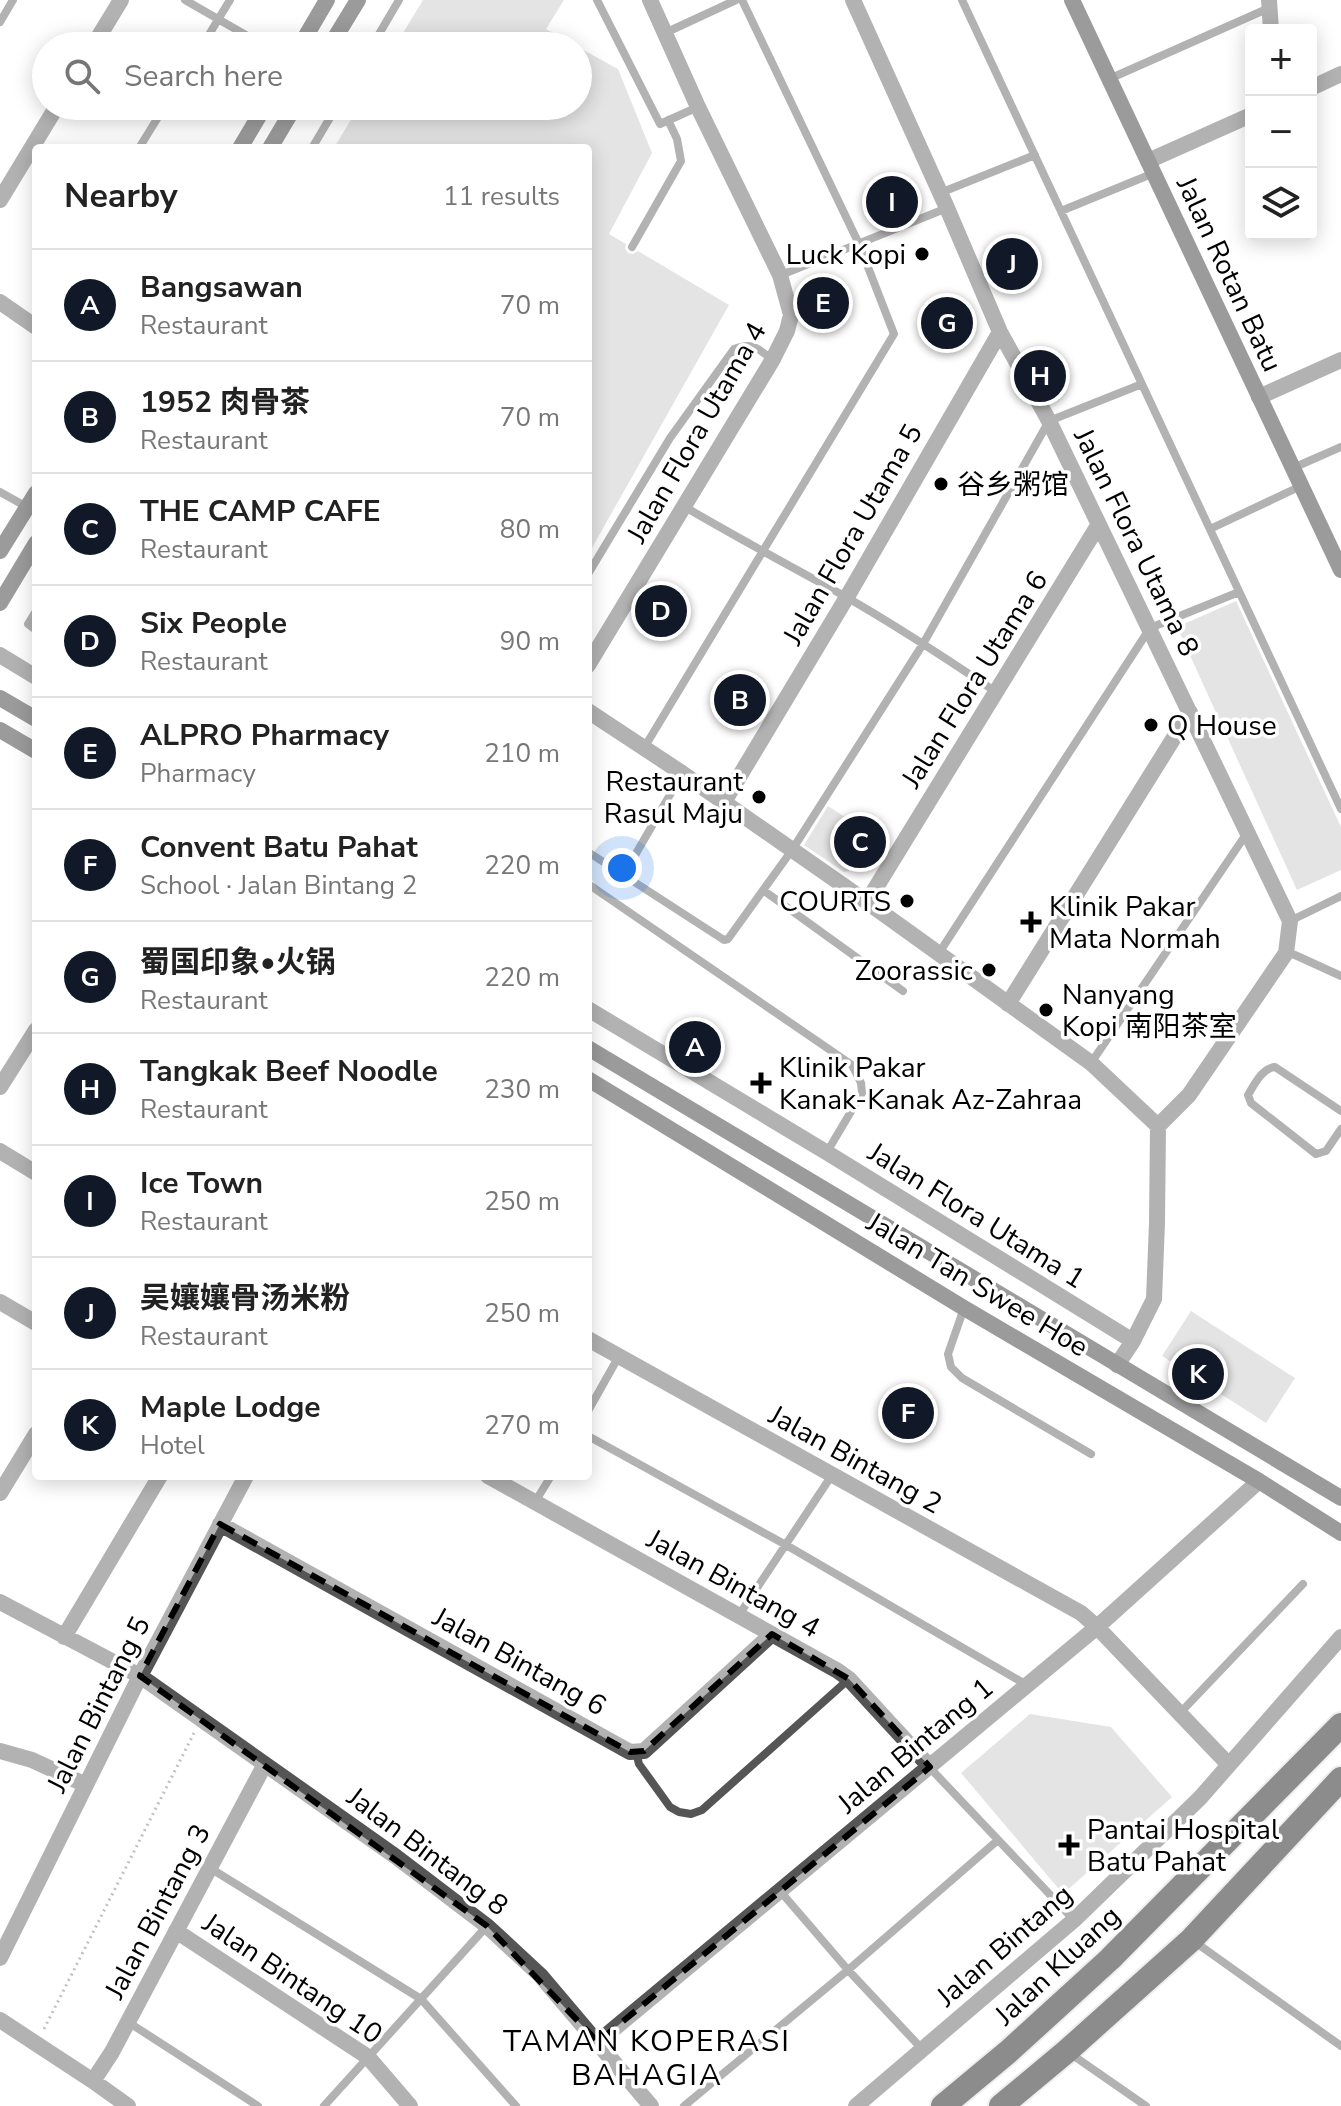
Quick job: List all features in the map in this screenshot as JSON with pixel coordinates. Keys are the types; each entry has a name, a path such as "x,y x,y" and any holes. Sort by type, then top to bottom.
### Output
{"highway":[{"name":"Jalan Kluang","path":"943,2106 1008,2052 1110,1959 1341,1725"},
{"path":"1001,2106 1191,1940 1341,1779"}],"main road":[{"path":"308,32 327,0"},
{"path":"339,32 358,0"},
{"name":"Jalan Rotan Batu","path":"1076,1 1109,79 1301,486 1337,552 1341,570"},
{"path":"242,144 257,120"},
{"path":"272,144 287,120"},
{"path":"0,551 32,500"},
{"path":"0,603 32,550"},
{"path":"0,698 32,717"},
{"path":"0,730 32,749"},
{"name":"Jalan Tan Swee Hoe","path":"592,1050 1341,1498"},
{"name":"Jalan Tan Swee Hoe","path":"592,1081 1341,1533"}],"street":[{"path":"102,32 121,0"},
{"name":"Jalan Flora Utama 4","path":"592,658 773,359 791,315 780,275 650,0"},
{"name":"Jalan Flora Utama 8","path":"853,0 1000,332 1049,421 1290,921"},
{"path":"1269,4 1271,24"},
{"path":"1317,85 1341,74"},
{"path":"1151,167 1245,118"},
{"path":"34,144 49,120"},
{"path":"0,200 32,147"},
{"path":"0,302 32,321"},
{"name":"Jalan Flora Utama 5","path":"724,802 1000,332"},
{"path":"1259,397 1341,360"},
{"name":"Jalan Flora Utama 6","path":"867,902 1099,524"},
{"path":"0,655 32,675"},
{"path":"1008,1004 1190,712"},
{"path":"592,719 682,773 1091,1063 1158,1126"},
{"path":"1117,1365 1154,1299 1158,1126 1189,1095 1286,953 1290,921"},
{"name":"Jalan Flora Utama 1","path":"592,1011 1133,1341"},
{"path":"0,1087 32,1036"},
{"path":"0,1151 32,1171"},
{"path":"0,1302 32,1321"},
{"name":"Jalan Bintang 2","path":"592,1341 1081,1613 1229,1765"},
{"path":"0,1493 7,1467 32,1439"},
{"path":"64,1637 158,1480"},
{"name":"Jalan Bintang 5","path":"0,1958 140,1676 244,1480"},
{"name":"Jalan Bintang 4","path":"495,1480 849,1679 930,1767"},
{"name":"Jalan Bintang 1","path":"598,2042 1097,1627 1259,1481"},
{"name":"Jalan Bintang 6","path":"220,1524 630,1752 636,1751"},
{"name":"Jalan Bintang 8","path":"0,1602 140,1676 395,1856 487,1926 540,1975 651,2106"},
{"path":"636,1751 644,1751 772,1634"},
{"name":"Jalan Bintang","path":"856,2106 1074,1920 1200,1798 1341,1637"},
{"path":"0,1751 32,1760 86,1785"},
{"name":"Jalan Bintang 3","path":"93,2081 112,2052 265,1764"},
{"name":"Jalan Bintang 10","path":"176,1931 368,2057 410,2106"},
{"path":"0,2020 128,2106"}],"lane":[{"path":"0,22 13,0"},
{"path":"185,0 240,32"},
{"path":"211,32 230,0"},
{"path":"380,32 399,0"},
{"path":"597,0 660,124 698,107"},
{"path":"644,748 894,334 859,244 739,0 665,33"},
{"path":"962,0 1338,796 1341,809"},
{"path":"1109,79 1269,4"},
{"path":"141,144 156,120"},
{"path":"314,144 329,120"},
{"path":"632,247 681,161 677,139 668,120"},
{"path":"780,275 859,244 1035,155"},
{"path":"1061,211 1151,167"},
{"path":"592,567 670,438 734,349 753,345 773,359"},
{"path":"592,855 724,940 728,939 792,850 923,644 1049,421 1142,384"},
{"path":"1293,468 1341,447"},
{"path":"1210,529 1301,486"},
{"path":"0,492 32,500"},
{"path":"685,507 847,597 996,692"},
{"path":"938,954 1150,628 1239,592"},
{"path":"623,876 682,773"},
{"path":"1091,1063 1247,833"},
{"path":"592,887 852,1065 861,1083 862,1093 826,1152"},
{"path":"763,890 903,991"},
{"path":"1290,921 1341,896"},
{"path":"1286,953 1341,976"},
{"path":"1341,1111 1275,1067 1265,1071 1248,1095 1251,1103 1316,1154 1326,1151 1341,1129"},
{"path":"964,1308 948,1354 951,1367 962,1378 1091,1454"},
{"path":"592,1404 619,1356"},
{"path":"592,1438 786,1545 1027,1685"},
{"path":"739,1616 832,1475"},
{"path":"535,1502 549,1480"},
{"path":"1180,1714 1303,1584"},
{"path":"636,1751 639,1764 670,1807 691,1814 702,1810 849,1679"},
{"path":"930,1767 1074,1920"},
{"path":"684,2106 998,1840"},
{"path":"210,1867 421,1999 516,2106"},
{"path":"780,1891 848,1970 924,2050"},
{"path":"324,2106 487,1926"},
{"path":"1191,1940 1341,2046"},
{"path":"128,2021 258,2106"},
{"path":"1067,2051 1146,2106"}],"path":[{"path":"36,2043 201,1718"}],"highlighted area":[{"path":"220,1524 630,1752 644,1751 772,1634 849,1679 930,1767 598,2042 487,1926 140,1676"}],"building":[{"path":"423,0 564,0 546,29 551,32 404,32"},
{"path":"592,55 618,69 652,153 609,234 626,244 628,253 638,251 729,305 592,548 592,144 336,144 351,120 592,120"},
{"path":"1236,601 1341,827 1341,870 1297,890 1177,627"},
{"path":"828,806 877,838 857,869 844,872 804,845"},
{"path":"1191,1311 1295,1378 1266,1423 1162,1356"},
{"name":"Pantai Hospital Batu Pahat","path":"1030,1714 1111,1727 1172,1797 1063,1894 961,1773"}],"place":[{"name":"Ice Town","path":"892,202"},
{"name":"Luck Kopi","path":"922,254"},
{"name":"吴孃孃骨汤米粉","path":"1012,264"},
{"name":"ALPRO Pharmacy","path":"823,303"},
{"name":"蜀国印象•火锅","path":"947,323"},
{"name":"Tangkak Beef Noodle","path":"1040,376"},
{"name":"谷乡粥馆","path":"941,484"},
{"name":"Six People","path":"661,611"},
{"name":"1952 肉骨茶","path":"740,700"},
{"name":"Q House","path":"1151,725"},
{"name":"Restaurant Rasul Maju","path":"759,797"},
{"name":"THE CAMP CAFE","path":"860,842"},
{"name":"COURTS","path":"907,901"},
{"name":"Klinik Pakar Mata Normah","path":"1031,922"},
{"name":"Zoorassic","path":"989,970"},
{"name":"Nanyang Kopi 南阳茶室","path":"1046,1010"},
{"name":"Bangsawan","path":"695,1047"},
{"name":"Klinik Pakar Kanak-Kanak Az-Zahraa","path":"761,1083"},
{"name":"Maple Lodge","path":"1198,1374"},
{"name":"Convent Batu Pahat","path":"908,1413"},
{"name":"Pantai Hospital Batu Pahat","path":"1069,1845"}],"district":[{"name":"TAMAN KOPERASI BAHAGIA","path":"647,2058"}]}
